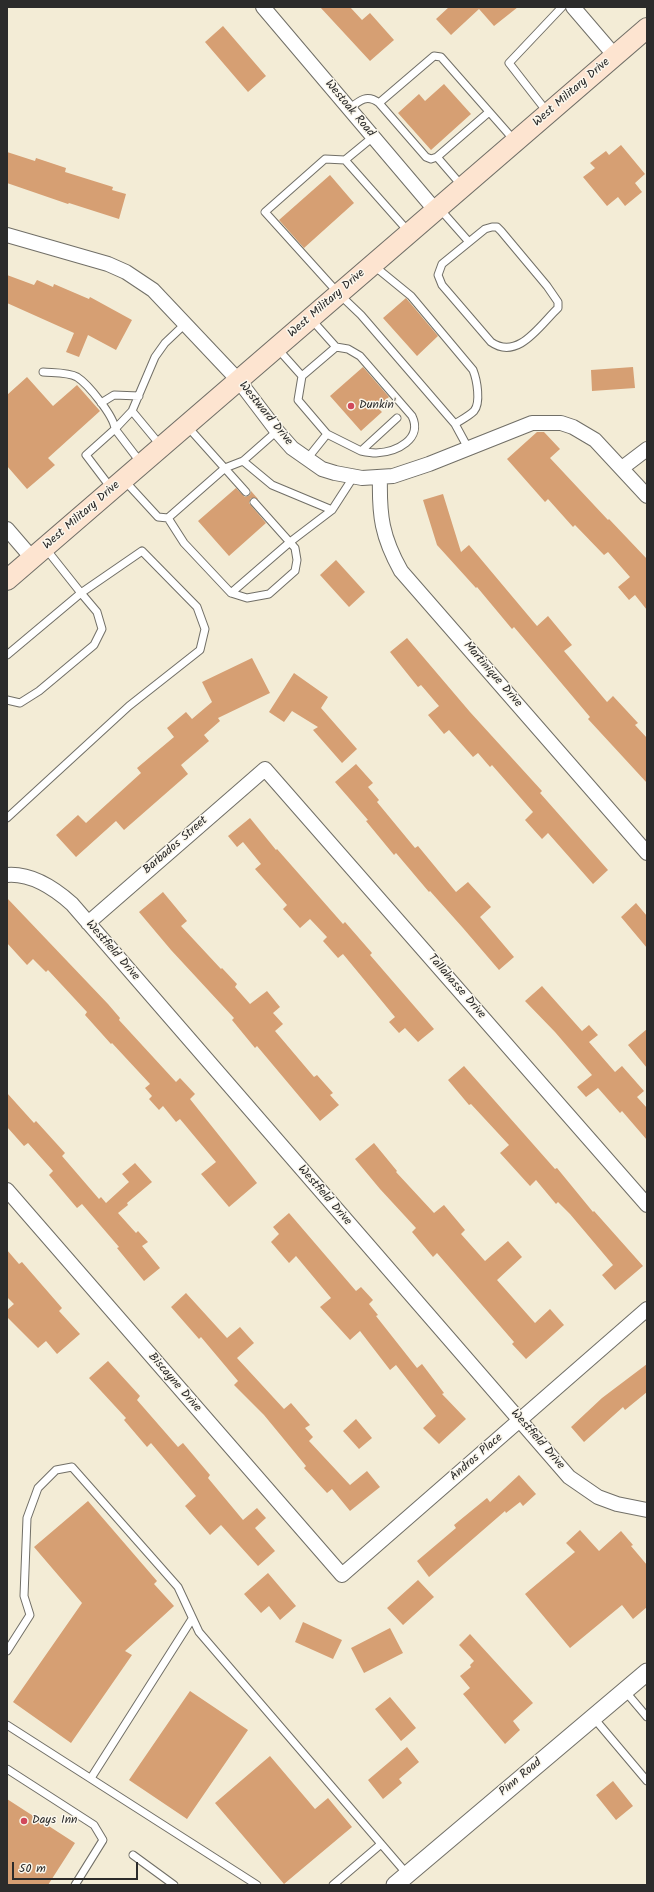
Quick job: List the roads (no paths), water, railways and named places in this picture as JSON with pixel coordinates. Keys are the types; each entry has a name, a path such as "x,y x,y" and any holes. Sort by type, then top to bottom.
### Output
{"main road":[{"name":"West Military Drive","path":"8,577 39,553 187,426 647,28"}],"street":[{"name":"Westoak Road","path":"263,7 373,137 437,209"},
{"path":"573,7 615,56"},
{"name":"Westward Drive","path":"7,235 108,264 126,272 153,290 239,381 277,431 292,448 322,469 354,476 393,476 429,464 532,423 561,423 573,427 595,440 647,496"},
{"path":"622,468 647,449"},
{"name":"Martinique Drive","path":"380,477 380,510 384,536 401,571 647,853"},
{"path":"7,528 39,553"},
{"name":"Barbados Street","path":"88,923 265,769"},
{"name":"Tallahasse Drive","path":"265,769 647,1205"},
{"name":"Westfield Drive","path":"7,875 27,877 47,884 72,904 569,1477 598,1498 617,1504 647,1510"},
{"name":"Biscayne Drive","path":"7,1190 342,1575"},
{"name":"Andros Place","path":"342,1575 647,1309"},
{"name":"Pinn Road","path":"401,1880 647,1672"}],"lane":[{"path":"549,113 509,63 562,7"},
{"path":"379,102 434,56 440,57 515,142"},
{"path":"349,109 366,98 373,98 379,102 426,157 432,159 437,157 489,112"},
{"path":"373,137 345,160 325,159 265,212 339,294 361,315 455,424 468,448"},
{"path":"437,157 463,187"},
{"path":"345,160 410,233"},
{"path":"437,209 469,242"},
{"path":"496,228 547,286 558,302 558,308 522,344 515,347 499,347 491,342 442,285 438,275 439,267 469,242 485,229 496,228"},
{"path":"373,265 411,296 473,370 475,376 477,402 475,410 455,424"},
{"path":"311,319 336,347 348,349 360,356 412,416 416,423 413,435 403,446 376,453 361,451 327,434 298,400 302,376 336,347"},
{"path":"185,324 165,343 155,357 132,411 115,429 86,455 118,485 158,517 168,518 225,468 243,461 277,431"},
{"path":"277,348 302,376"},
{"path":"43,372 76,377 101,403 114,422 115,429 142,464"},
{"path":"101,403 114,395 139,396"},
{"path":"132,411 162,447"},
{"path":"361,451 396,418"},
{"path":"187,426 246,492"},
{"path":"307,459 327,434"},
{"path":"243,461 272,485 332,510"},
{"path":"231,593 290,542 332,510 354,476"},
{"path":"168,518 184,543 231,593 247,598 269,594 295,570 297,560 295,548 254,502"},
{"path":"7,655 81,593 142,551 197,607 205,629 200,650 129,706 7,818"},
{"path":"7,700 20,703 40,691 94,645 102,629 97,612 81,593 39,553"},
{"path":"7,1651 30,1615 24,1596 27,1518 38,1488 56,1470 72,1467 178,1587 199,1632 381,1844 401,1880"},
{"path":"91,1778 192,1619"},
{"path":"625,1690 647,1717"},
{"path":"593,1717 647,1781"},
{"path":"7,1724 257,1885"},
{"path":"7,1769 94,1825 104,1840 75,1885"},
{"path":"333,1885 381,1844"},
{"path":"133,1855 174,1885"}],"place":[{"name":"Dunkin'","path":"351,406"},
{"name":"Days Inn","path":"24,1821"}]}
